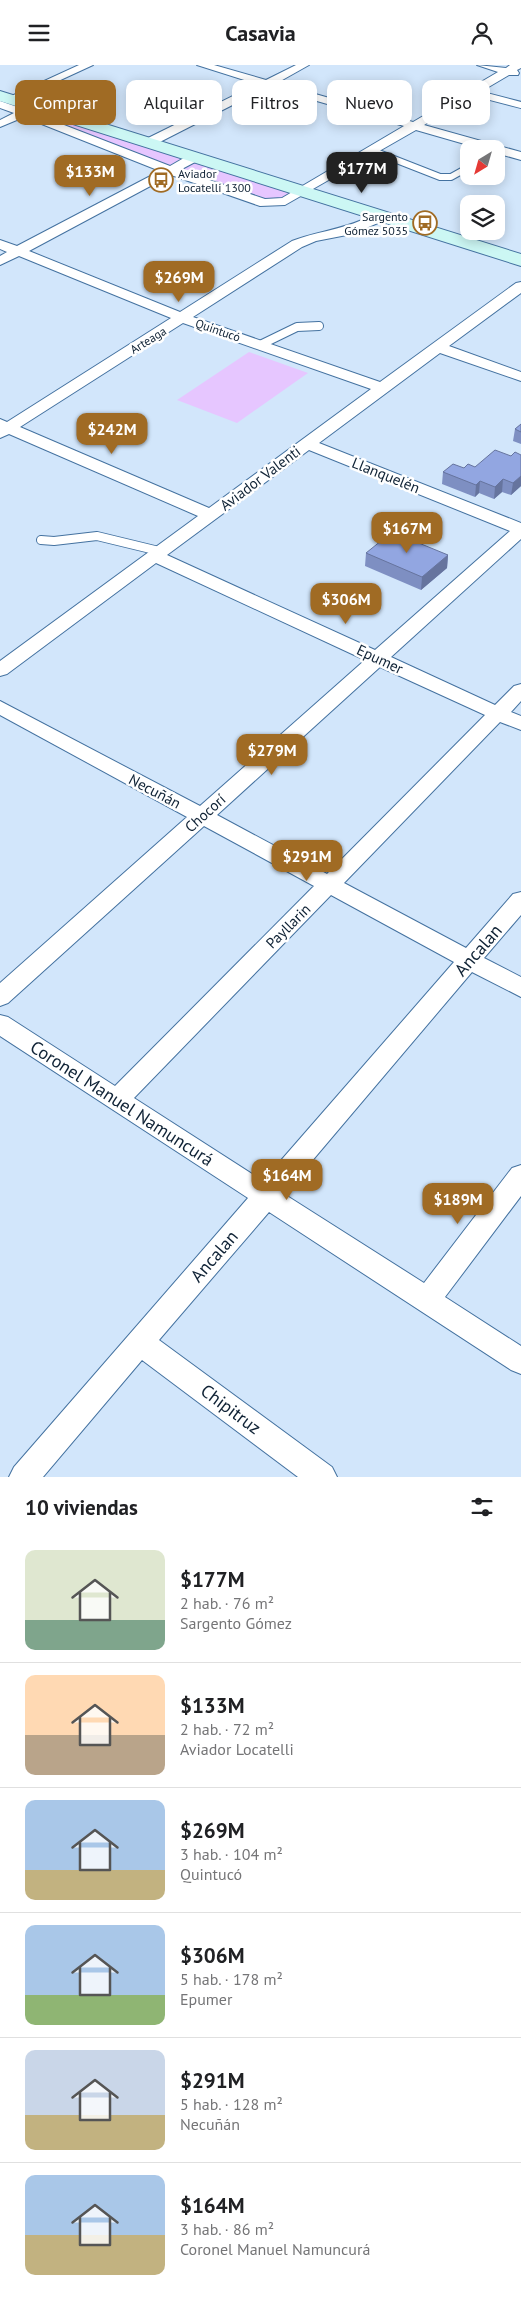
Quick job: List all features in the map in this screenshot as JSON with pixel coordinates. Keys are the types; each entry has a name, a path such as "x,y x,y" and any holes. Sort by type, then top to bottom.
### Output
{"main road":[{"path":"82,125 148,143 521,261"}],"street":[{"path":"4,100 88,65"},
{"path":"202,65 256,80"},
{"path":"273,80 304,65"},
{"path":"482,65 521,75"},
{"path":"490,81 518,65"},
{"path":"317,97 466,140"},
{"path":"148,143 232,101"},
{"path":"0,124 15,118"},
{"path":"63,125 170,170 264,203 285,201 422,120"},
{"path":"505,151 521,156"},
{"path":"0,261 193,158"},
{"name":"Arteaga","path":"3,428 183,318 297,244 312,238 347,231 380,217"},
{"name":"Quintucó","path":"0,245 183,318 382,388"},
{"name":"Aviador Valenti","path":"0,670 160,554 306,443 521,286"},
{"path":"437,347 521,377"},
{"path":"3,428 211,515"},
{"name":"Llanquelén","path":"306,443 521,529"},
{"name":"Chocorí","path":"0,997 379,659 521,529"},
{"name":"Epumer","path":"160,554 379,659 521,724"},
{"name":"Payllarin","path":"118,1098 521,690"},
{"name":"Necuñán","path":"0,707 521,988"},
{"name":"Ancalan","path":"24,1477 521,900"},
{"name":"Coronel Manuel Namuncurá","path":"0,1024 118,1098 265,1197 428,1299 521,1361"},
{"path":"428,1299 521,1176"},
{"name":"Chipitruz","path":"140,1342 322,1477"}],"lane":[{"path":"490,97 521,105"},
{"path":"371,150 440,177 451,177 460,172"},
{"path":"260,345 297,327 319,326"},
{"path":"41,540 54,541 85,535 97,536 160,554"}],"shaded area":[{"path":"61,125 83,125 184,157 169,166"},
{"path":"195,162 292,194 277,199 264,199 176,170"},
{"path":"249,352 308,373 237,423 177,400"}],"building":[{"path":"521,424 521,432 515,429"},
{"path":"495,450 511,456 515,452 521,455 521,476 513,483 503,479 495,487 480,481 476,485 443,472 453,464 464,468 468,464 475,467"},
{"path":"392,532 448,555 422,577 366,553"}],"place":[{"name":"Aviador Locatelli 1300","path":"161,180"},
{"name":"Sargento Gómez 5035","path":"425,223"}]}
